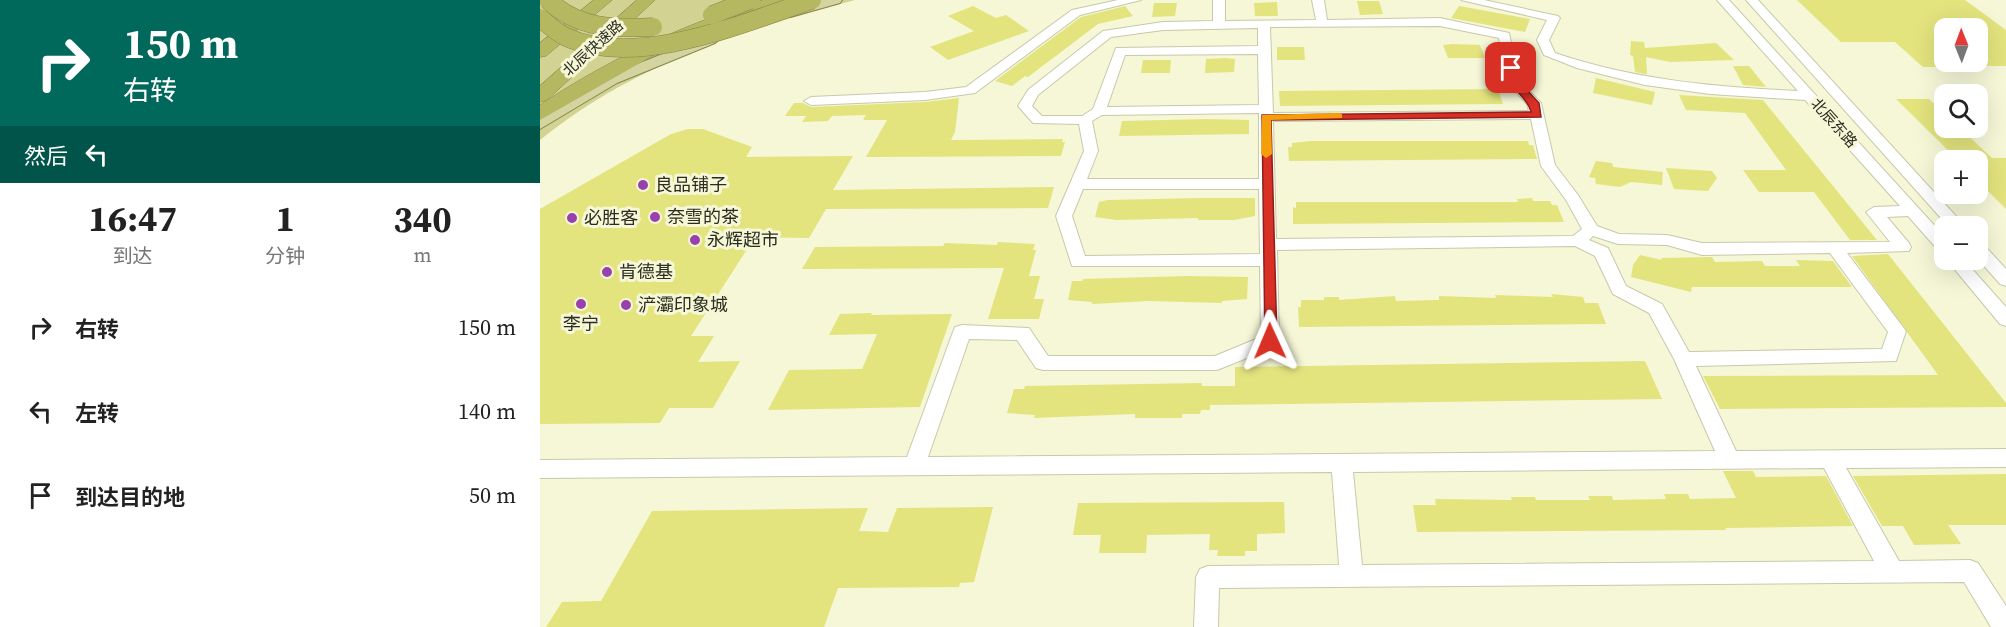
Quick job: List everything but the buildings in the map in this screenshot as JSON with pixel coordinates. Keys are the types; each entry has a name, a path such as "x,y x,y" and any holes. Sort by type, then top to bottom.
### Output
{"highway":[{"path":"548,0 559,14 569,19 625,29 703,18 750,0"},
{"path":"581,19 596,0"},
{"name":"北辰快速路","path":"540,52 604,0"},
{"name":"北辰快速路","path":"540,96 647,0"},
{"path":"540,114 610,71 681,36 780,0"},
{"path":"540,18 566,37 583,42 630,46 687,38 812,0"}],"main road":[{"path":"540,124 586,94 656,60 835,0"}],"street":[{"path":"811,101 926,96 970,90 1076,12 1135,0"},
{"path":"1219,0 1219,25"},
{"path":"1318,0 1322,23"},
{"path":"1467,0 1554,18 1543,40 1550,55 1587,69 1666,86 1809,96"},
{"name":"北辰东路","path":"1723,0 1934,234"},
{"name":"北辰东路","path":"1752,0 1949,216"},
{"path":"1537,115 1099,111 1084,120 1038,120 1025,106 1033,93 1107,34 1163,26 1440,22 1505,36 1514,81 1534,103 1537,115 1548,166 1574,198 1591,230 1618,239 1667,240 1702,249 1903,247 1874,212 1914,211"},
{"path":"914,466 962,332 1022,333 1043,363 1217,363 1270,341 1264,24"},
{"path":"1099,111 1120,51 1265,50"},
{"path":"1084,120 1091,151 1064,216 1078,262 1268,252 1577,241 1602,252 1619,290 1656,309 1683,359 1730,461"},
{"path":"1077,184 1267,184"},
{"path":"1577,241 1591,230"},
{"path":"1602,252 1618,239"},
{"path":"1683,359 1889,356 1897,331 1834,248"},
{"path":"1988,260 2006,280"},
{"path":"1964,270 2006,319"},
{"path":"540,469 2006,458"},
{"path":"1830,460 1893,572"},
{"path":"1342,464 1351,574"},
{"path":"1206,627 1208,578 1351,574 1970,571 2005,627"}],"green space":[{"path":"540,0 855,0 730,38 651,70 576,113 540,140"}],"slow traffic":[{"path":"1266,154 1266,117 1339,116"}],"place":[{"name":"良品铺子","path":"643,185"},
{"name":"奈雪的茶","path":"655,217"},
{"name":"必胜客","path":"572,218"},
{"name":"永辉超市","path":"695,240"},
{"name":"肯德基","path":"607,272"},
{"name":"李宁","path":"581,304"},
{"name":"浐灞印象城","path":"626,305"}],"route":[{"path":"1270,341 1266,117 1537,115 1534,103 1514,81 1511,68"}]}
